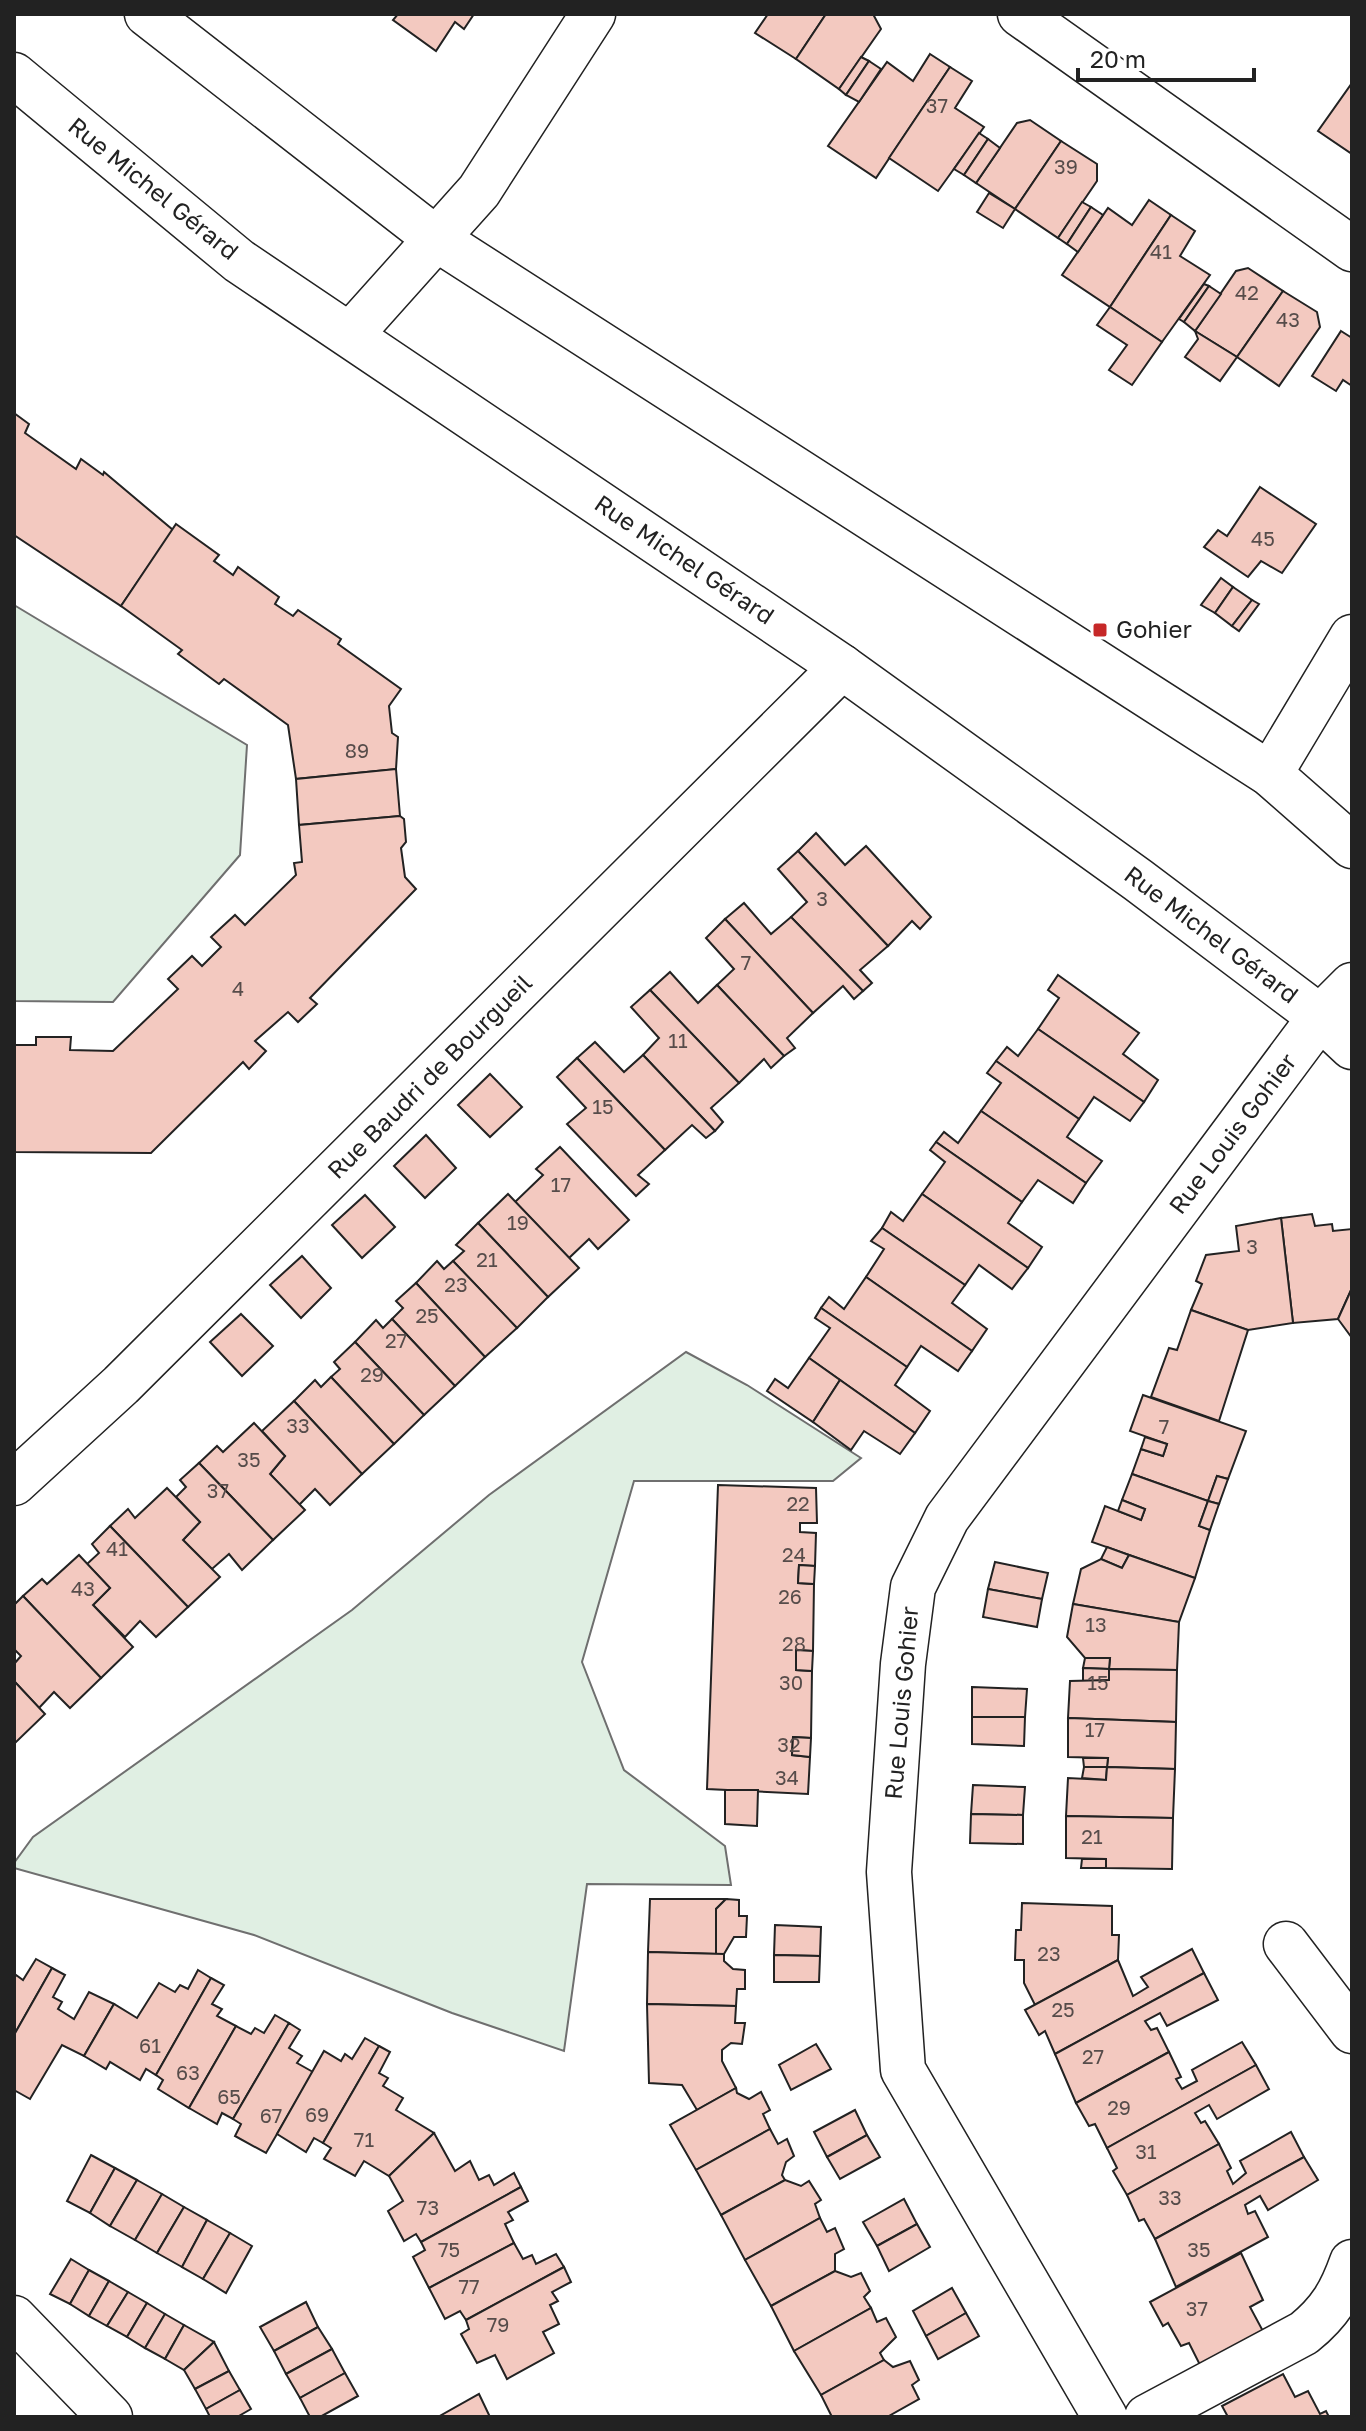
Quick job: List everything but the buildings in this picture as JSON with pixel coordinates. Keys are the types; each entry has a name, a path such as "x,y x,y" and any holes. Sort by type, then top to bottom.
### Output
{"street":[{"path":"147,14 435,238 1270,774 1352,846"},
{"path":"351,334 479,191 593,14"},
{"path":"1020,14 1352,249"},
{"name":"Rue Michel Gérard","path":"14,75 239,261 842,667 1125,870 1320,1017 1352,1047"},
{"path":"1270,774 1352,637"},
{"name":"Rue Baudri de Bourgueil","path":"14,1483 132,1374 842,667"},
{"name":"Rue Louis Gohier","path":"1105,2417 903,2070 889,1872 903,1664 913,1587 947,1518 1320,1017 1352,985"},
{"path":"1286,1944 1352,2031"},
{"path":"1147,2417 1304,2333 1327,2314 1340,2294 1352,2262"},
{"path":"14,2318 110,2417"}],"green space":[{"path":"14,605 247,745 240,855 113,1002 14,1001"},
{"path":"686,1352 747,1385 861,1458 833,1481 634,1481 582,1662 624,1770 725,1846 731,1885 587,1884 564,2051 452,2013 254,1935 14,1868 14,1863 33,1837 352,1610 489,1495"}],"place":[{"name":"Gohier","path":"1100,630"}]}
